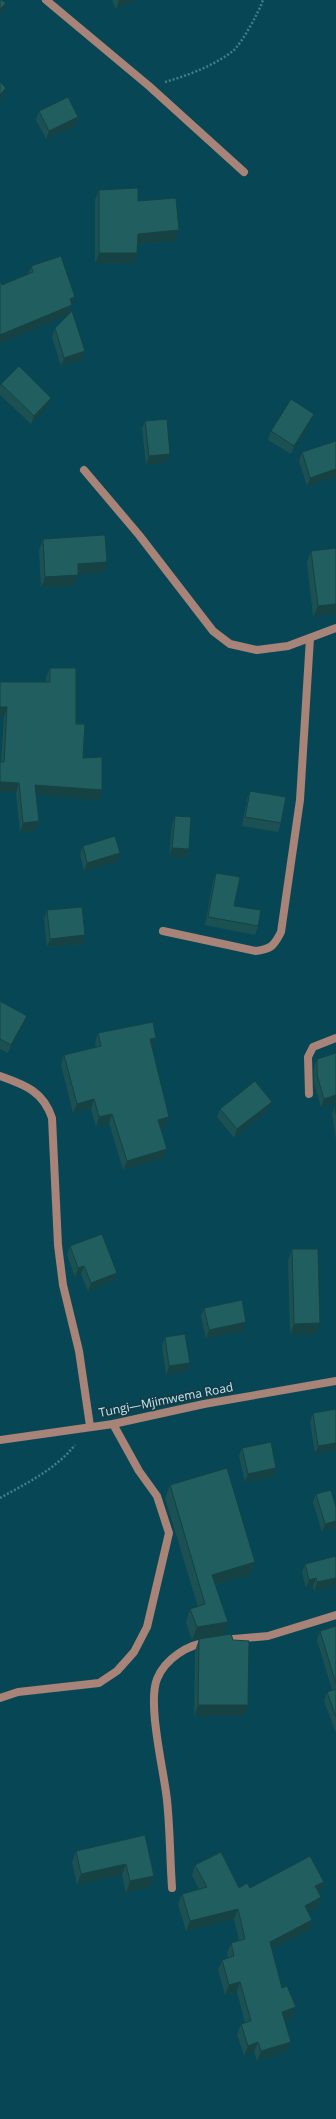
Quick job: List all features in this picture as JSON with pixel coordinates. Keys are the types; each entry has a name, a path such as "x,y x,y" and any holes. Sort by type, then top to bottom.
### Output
{"street":[{"path":"46,0 149,86 244,172"},
{"path":"84,470 139,535 213,631 230,644 257,650 288,646 336,628"},
{"path":"163,931 256,951 267,950 274,946 281,932 300,800 310,638"},
{"path":"309,1094 308,1057 313,1047 336,1038"},
{"path":"0,1076 37,1092 47,1104 52,1118 58,1245 63,1285 79,1351 90,1426"},
{"name":"Tungi—Mjimwema Road","path":"0,1440 90,1426 113,1424 204,1404 336,1381"},
{"path":"0,1698 18,1692 99,1683 117,1671 134,1652 147,1628 169,1533 157,1496 139,1471 113,1424"},
{"path":"172,1888 167,1801 154,1705 157,1679 169,1662 182,1651 198,1643 268,1636 336,1615"}],"path":[{"path":"149,86 194,74 234,50 259,12 263,0"},
{"path":"0,1498 64,1458 90,1426"}],"building":[{"path":"0,0 6,3 0,9"},
{"path":"0,82 6,88 0,95"},
{"path":"68,97 78,117 49,131 39,111"},
{"path":"138,188 138,201 176,198 179,230 138,234 137,253 99,253 99,190"},
{"path":"61,256 75,297 70,299 72,305 0,335 0,280 2,285 33,272 31,266"},
{"path":"72,311 85,351 64,358 55,328"},
{"path":"19,366 51,398 34,416 1,384"},
{"path":"291,399 314,414 294,446 271,431"},
{"path":"167,419 170,454 149,456 145,421"},
{"path":"336,441 336,469 310,478 302,452"},
{"path":"105,535 107,562 78,564 78,575 45,577 43,539"},
{"path":"336,548 336,604 318,606 311,551"},
{"path":"50,668 76,668 76,724 85,724 83,758 102,757 102,790 35,785 39,821 23,823 19,783 0,782 0,762 4,762 7,707 0,707 0,682 50,682"},
{"path":"250,791 286,797 281,823 245,817"},
{"path":"175,816 191,817 189,849 172,848"},
{"path":"115,836 120,853 87,863 83,846"},
{"path":"216,873 240,877 234,906 261,910 258,926 208,917"},
{"path":"82,907 85,935 50,939 47,910"},
{"path":"0,1001 27,1016 11,1045 0,1039"},
{"path":"153,1022 156,1038 150,1039 169,1117 158,1120 167,1149 127,1161 112,1114 99,1117 94,1099 77,1104 64,1055 101,1046 98,1033"},
{"path":"336,1053 336,1095 324,1099 317,1075 317,1059"},
{"path":"255,1081 272,1102 237,1129 220,1109"},
{"path":"102,1234 117,1273 91,1283 84,1266 78,1268 70,1246"},
{"path":"292,1249 318,1249 320,1323 294,1324"},
{"path":"242,1300 246,1322 209,1330 204,1308"},
{"path":"185,1334 190,1363 169,1366 165,1337"},
{"path":"336,1409 336,1443 318,1446 313,1413"},
{"path":"271,1442 276,1468 248,1474 242,1448"},
{"path":"227,1468 255,1562 212,1575 228,1622 197,1627 190,1609 205,1604 170,1485"},
{"path":"331,1490 336,1507 336,1521 325,1524 316,1494"},
{"path":"336,1556 336,1578 317,1582 316,1578 309,1580 305,1564"},
{"path":"336,1626 336,1684 320,1631"},
{"path":"231,1634 233,1640 249,1641 248,1705 198,1705 199,1639"},
{"path":"336,1689 336,1717 327,1692"},
{"path":"145,1835 154,1876 130,1881 126,1864 81,1874 76,1851"},
{"path":"221,1852 239,1888 247,1883 250,1888 310,1856 324,1882 315,1886 321,1897 305,1906 312,1920 270,1942 282,1988 287,1986 296,2007 282,2012 291,2042 261,2051 258,2042 248,2046 241,2024 251,2021 240,1982 229,1985 222,1960 234,1956 231,1943 245,1939 238,1909 190,1921 182,1894 207,1887 195,1865"}]}
